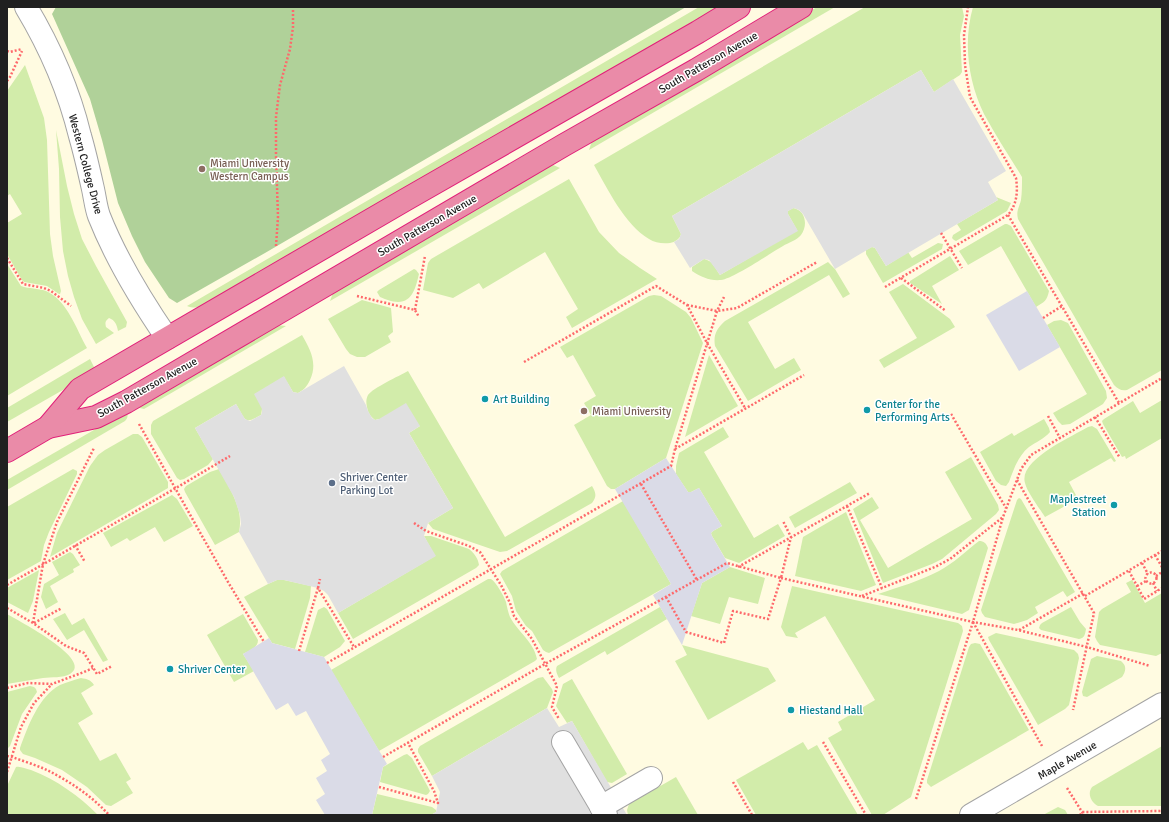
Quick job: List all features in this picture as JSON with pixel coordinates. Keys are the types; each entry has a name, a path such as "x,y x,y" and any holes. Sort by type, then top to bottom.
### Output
{"highway":[{"name":"South Patterson Avenue","path":"7,452 48,426 80,389 740,7"},
{"name":"South Patterson Avenue","path":"48,426 96,417 126,402 557,149 696,70 801,7"}],"street":[{"name":"Western College Drive","path":"26,7 54,59 66,90 80,134 98,214 115,252 131,281 168,338"},
{"name":"Maple Avenue","path":"971,815 1162,704"},
{"path":"563,742 604,811 651,778"}],"path":[{"path":"275,250 278,217 276,117 280,85 290,49 293,27 293,7"},
{"path":"885,287 1008,215 1015,203 1018,190 1016,178 970,96 965,65 964,35 968,7"},
{"path":"7,51 10,52 22,49 7,81"},
{"path":"1008,215 1118,403"},
{"path":"942,233 962,268"},
{"path":"419,317 415,310 426,253"},
{"path":"7,258 23,284 44,288 51,291 71,306"},
{"path":"524,362 656,286 687,305 717,311 737,308 817,262"},
{"path":"901,278 946,311"},
{"path":"355,295 415,310"},
{"path":"327,663 671,466 717,311 724,297"},
{"path":"687,305 707,343 745,408"},
{"path":"1043,318 1062,306"},
{"path":"675,449 804,375"},
{"path":"916,799 973,622 1003,517 1021,469 1031,455 1162,378"},
{"path":"951,414 1006,508"},
{"path":"1048,416 1060,438"},
{"path":"1095,417 1120,458"},
{"path":"138,421 228,582 264,642"},
{"path":"33,624 43,564 58,522 94,448"},
{"path":"7,585 230,456"},
{"path":"1016,480 1094,613 1073,710"},
{"path":"641,484 697,580"},
{"path":"738,567 870,493"},
{"path":"847,506 882,588"},
{"path":"861,596 935,567 950,559 1003,517"},
{"path":"666,597 686,632 724,643 733,611 768,619 781,578 791,537 783,521"},
{"path":"414,523 426,531 469,546 480,552 501,585 510,603 514,616 532,639 557,686 552,707 563,726 563,742"},
{"path":"75,546 85,562"},
{"path":"1018,630 1129,571 1162,551"},
{"path":"1155,555 1162,567"},
{"path":"383,757 545,664 727,563 781,578 973,622 1018,630 1087,647 1150,666"},
{"path":"1137,586 1146,581 1148,574 1142,563"},
{"path":"1129,571 1144,599 1162,588"},
{"path":"1153,583 1156,581 1156,576 1162,572"},
{"path":"1148,574 1151,573 1156,576"},
{"path":"299,651 320,579"},
{"path":"1146,581 1150,584 1153,583"},
{"path":"1153,583 1157,591"},
{"path":"318,588 354,647"},
{"path":"7,608 66,646 84,653 97,674 112,666"},
{"path":"33,624 62,608"},
{"path":"973,622 1034,733"},
{"path":"7,688 28,683 52,684 93,668"},
{"path":"7,772 22,727 34,703 52,684"},
{"path":"822,742 866,815"},
{"path":"379,787 438,803 434,791 408,743"},
{"path":"7,756 46,769 70,783 92,799 109,815"},
{"path":"733,782 752,815"},
{"path":"1072,795 1083,813"},
{"path":"1080,815 1083,813 1162,811"}],"shaded area":[{"name":"Miami University","path":"7,7 1162,7 1162,815 7,815"},
{"path":"921,70 934,92 953,79 1006,171 988,182 998,200 886,266 875,248 872,247 835,269 803,214 794,208 788,211 788,214 798,231 720,275 709,260 704,259 690,268 674,242 679,239 681,234 672,216"},
{"path":"1027,291 1060,347 1019,371 986,315"},
{"name":"Shriver Center Parking Lot","path":"344,366 372,418 375,420 406,403 420,426 409,433 453,508 428,523 424,536 436,556 338,613 328,595 318,588 284,580 277,580 268,584 239,532 241,524 240,515 234,497 195,428 236,404 245,419 250,421 261,415 262,412 262,409 254,394 284,376 293,392 298,393"},
{"path":"666,458 688,492 699,488 722,526 711,533 730,567 702,583 682,645 653,595 671,584 615,489"},
{"path":"269,638 272,643 324,657 387,764 383,767 372,815 325,815 316,800 325,794 316,778 327,771 321,760 330,754 306,711 296,716 288,703 276,710 243,654"},
{"path":"547,708 559,727 572,721 627,815 431,815 436,812 440,792 432,776"}],"green space":[{"name":"Miami University Western Campus","path":"56,7 686,7 177,303 169,298 145,262 118,203 90,99 52,14"},
{"path":"699,7 718,7 208,304 198,307 187,306"},
{"path":"817,7 835,7 589,150 592,141 596,137"},
{"path":"865,7 962,7 964,16 960,35 962,72 960,75 934,92 921,70 672,216 681,234 674,242 659,243 649,239 632,225 617,205 594,165"},
{"path":"973,7 1162,7 1162,370 1127,390 1117,388 1114,385 1018,219 1017,216 1021,200 1022,177 984,114 974,88 971,75 968,34"},
{"path":"25,65 44,118 47,140 50,234 53,256 61,291 60,294 47,286 24,282 7,254 7,223 22,214 10,194 7,196 7,91"},
{"path":"56,130 67,186 82,239 127,322 126,327 118,331 113,320 109,318 105,324 106,327 114,333 96,344 82,319 74,297 63,251"},
{"path":"551,164 560,168 330,301 333,293"},
{"path":"569,179 599,232 619,253 657,279 572,328 566,317 578,309 545,252 483,289 479,283 453,298 423,290 428,263 431,259"},
{"path":"996,197 1011,203 1007,211 956,241 952,238 953,235 961,230 957,224 998,200"},
{"path":"793,208 801,212 805,223 805,227 801,235 795,240 743,270 721,280 702,277 692,271 692,267 704,259 712,263 720,275 797,230 788,214 788,211"},
{"path":"1005,224 1011,226 1049,291 1045,301 1036,307 1001,246 968,265 959,251"},
{"path":"938,243 943,244 942,249 883,283 866,254 866,250 872,247 875,248 886,266 908,252 912,258"},
{"path":"950,256 959,270 932,286 942,304 910,283 910,281"},
{"path":"828,262 835,269 850,294 843,298 829,275 748,322 775,369 794,358 801,370 748,401 715,346 715,335 718,329 725,321"},
{"path":"7,264 21,286 46,291 60,301 71,316 87,348 7,396"},
{"path":"414,269 419,274 417,283 413,292 407,299 396,302 380,297 377,292 379,290"},
{"path":"903,284 950,319 955,327 884,368 879,360 917,338 889,292"},
{"path":"649,296 661,296 686,312 691,318 703,343 666,458 615,489 611,489 607,486 574,425 591,415 584,403 596,396 573,355 567,358 560,347"},
{"path":"362,300 391,308 393,332 388,336 391,342 365,357 357,357 350,354 346,349 328,319"},
{"path":"1061,320 1068,323 1106,391 1107,398 1103,404 1070,424 1062,425 1053,413 1087,394 1047,325 1054,321"},
{"path":"276,325 286,326 144,409 135,405"},
{"path":"302,335 308,346 313,362 312,374 305,388 298,393 293,392 284,377 262,409 261,415 248,420 244,417 236,404 195,428 213,459 208,465 184,479 180,480 177,478 151,434 151,425 153,421"},
{"path":"709,355 738,406 685,437"},
{"path":"90,359 96,371 7,422 7,408"},
{"path":"408,371 505,537 592,486 595,498 592,503 507,551 500,552 433,529 428,523 453,508 409,433 420,426 379,419 375,420 369,413 366,401 371,392"},
{"path":"1162,400 1162,438 1126,459 1125,456 1122,457 1102,421 1133,401 1140,413"},
{"path":"127,411 128,416 125,421 7,490 7,480"},
{"path":"1044,419 1050,432 1022,454 1009,482 1006,486 1001,485 996,481 980,452 1012,433 1014,436"},
{"path":"1092,426 1097,429 1116,461 1114,462 1111,458 1069,482 1078,499 1045,517 1026,487 1025,474 1030,466 1048,450 1071,436"},
{"path":"723,427 729,437 704,452 754,538 778,524 785,536 739,563 725,558 712,536 711,533 713,531 722,526 699,488 688,492 676,474 679,453"},
{"path":"133,434 138,434 142,437 168,482 168,488 50,557 57,533 90,466 98,455"},
{"path":"971,457 998,505 999,510 942,559 883,583 853,509 872,497 879,508 860,520 888,568 972,519 945,472"},
{"path":"73,469 77,471 77,474 49,532 44,545 41,561 7,580 7,507"},
{"path":"219,469 235,499 240,515 240,524 239,532 215,545 184,489 186,486 210,472"},
{"path":"850,482 857,493 795,528 789,517"},
{"path":"172,495 177,499 193,526 164,542 155,527 130,541 127,538 111,547 103,533"},
{"path":"1019,498 1021,499 1075,592 1067,597 1063,591 1035,607 1038,613 1027,620 1014,624 985,617 981,610 1017,500"},
{"path":"623,501 671,584 549,653 546,652 543,650 532,631 526,626 516,611 512,596 500,574 502,571"},
{"path":"846,512 876,585 861,591 795,576 803,537"},
{"path":"424,536 431,536 469,549 476,556 479,565 353,639 338,613 435,556"},
{"path":"979,541 985,543 988,548 969,610 962,614 878,594 932,575 955,561"},
{"path":"70,552 80,565 73,569 74,572 50,586 58,602 46,609 41,597 44,584 59,575 52,562"},
{"path":"730,567 765,578 758,604 729,597 720,624 691,616 702,583"},
{"path":"39,570 33,601 28,613 7,602 7,588"},
{"path":"488,579 491,579 500,589 504,596 510,617 533,647 537,659 379,751 331,670"},
{"path":"277,580 284,580 311,586 310,598 295,649 272,643 244,597"},
{"path":"1132,580 1145,603 1162,593 1162,653 1156,656 1100,645 1095,637 1099,612 1131,592 1126,583"},
{"path":"792,586 958,623 962,626 963,631 911,797 883,815 872,815 828,738 842,730 838,722 875,700 825,616 795,633 798,638 786,636 781,627"},
{"path":"324,607 327,609 345,641 340,647 324,657 305,652 318,610"},
{"path":"660,607 667,619 607,655 605,651 559,678 556,670 557,666"},
{"path":"1071,607 1086,629 1082,638 1079,639 1041,630 1039,628 1042,623"},
{"path":"65,613 72,625 84,618 108,660 103,662 84,630 67,640 53,619"},
{"path":"7,614 38,632 64,650 72,660 75,668 70,674 60,677 43,678 7,684"},
{"path":"243,614 258,640 258,643 251,650 243,654 254,671 234,682 207,635"},
{"path":"996,633 1074,650 1078,654 1079,658 1069,705 1065,709 1038,725 989,640 988,637"},
{"path":"971,644 980,644 1029,730 931,787 927,783 927,780 969,647"},
{"path":"682,645 768,668 776,681 708,720 675,661 687,655"},
{"path":"1097,656 1121,661 1125,667 1124,673 1122,677 1087,697 1083,696 1082,692 1091,659"},
{"path":"543,677 553,692 547,708 432,776 418,752 420,746 538,678"},
{"path":"81,678 89,680 94,685 81,693 93,714 78,723 100,761 116,753 131,779 126,782 133,793 111,806 106,805 87,787 62,770 23,754 20,750 23,739 35,712 46,696 60,685"},
{"path":"572,679 627,774 612,783 607,782 572,721 567,723 556,706 563,684"},
{"path":"30,686 34,687 37,692 22,714 10,746 7,749 7,692"},
{"path":"803,742 808,750 817,745 858,815 756,815 736,780"},
{"path":"1162,746 1162,806 1098,806 1093,802 1090,798 1092,787"},
{"path":"407,754 412,758 430,791 426,795 380,782 383,767"},
{"path":"16,767 31,770 59,784 83,801 98,815 7,815 7,786"},
{"path":"676,777 698,815 628,815 627,810 629,804"},
{"path":"377,794 432,807 436,810 436,812 431,815 372,815"},
{"path":"1058,807 1065,810 1068,815 1043,815"}],"place":[{"name":"Miami University Western Campus","path":"202,169"},
{"name":"Art Building","path":"485,399"},
{"name":"Center for the Performing Arts","path":"867,410"},
{"name":"Miami University","path":"584,411"},
{"name":"Shriver Center Parking Lot","path":"332,483"},
{"name":"Maplestreet Station","path":"1114,505"},
{"name":"Shriver Center","path":"170,669"},
{"name":"Hiestand Hall","path":"791,710"}]}
